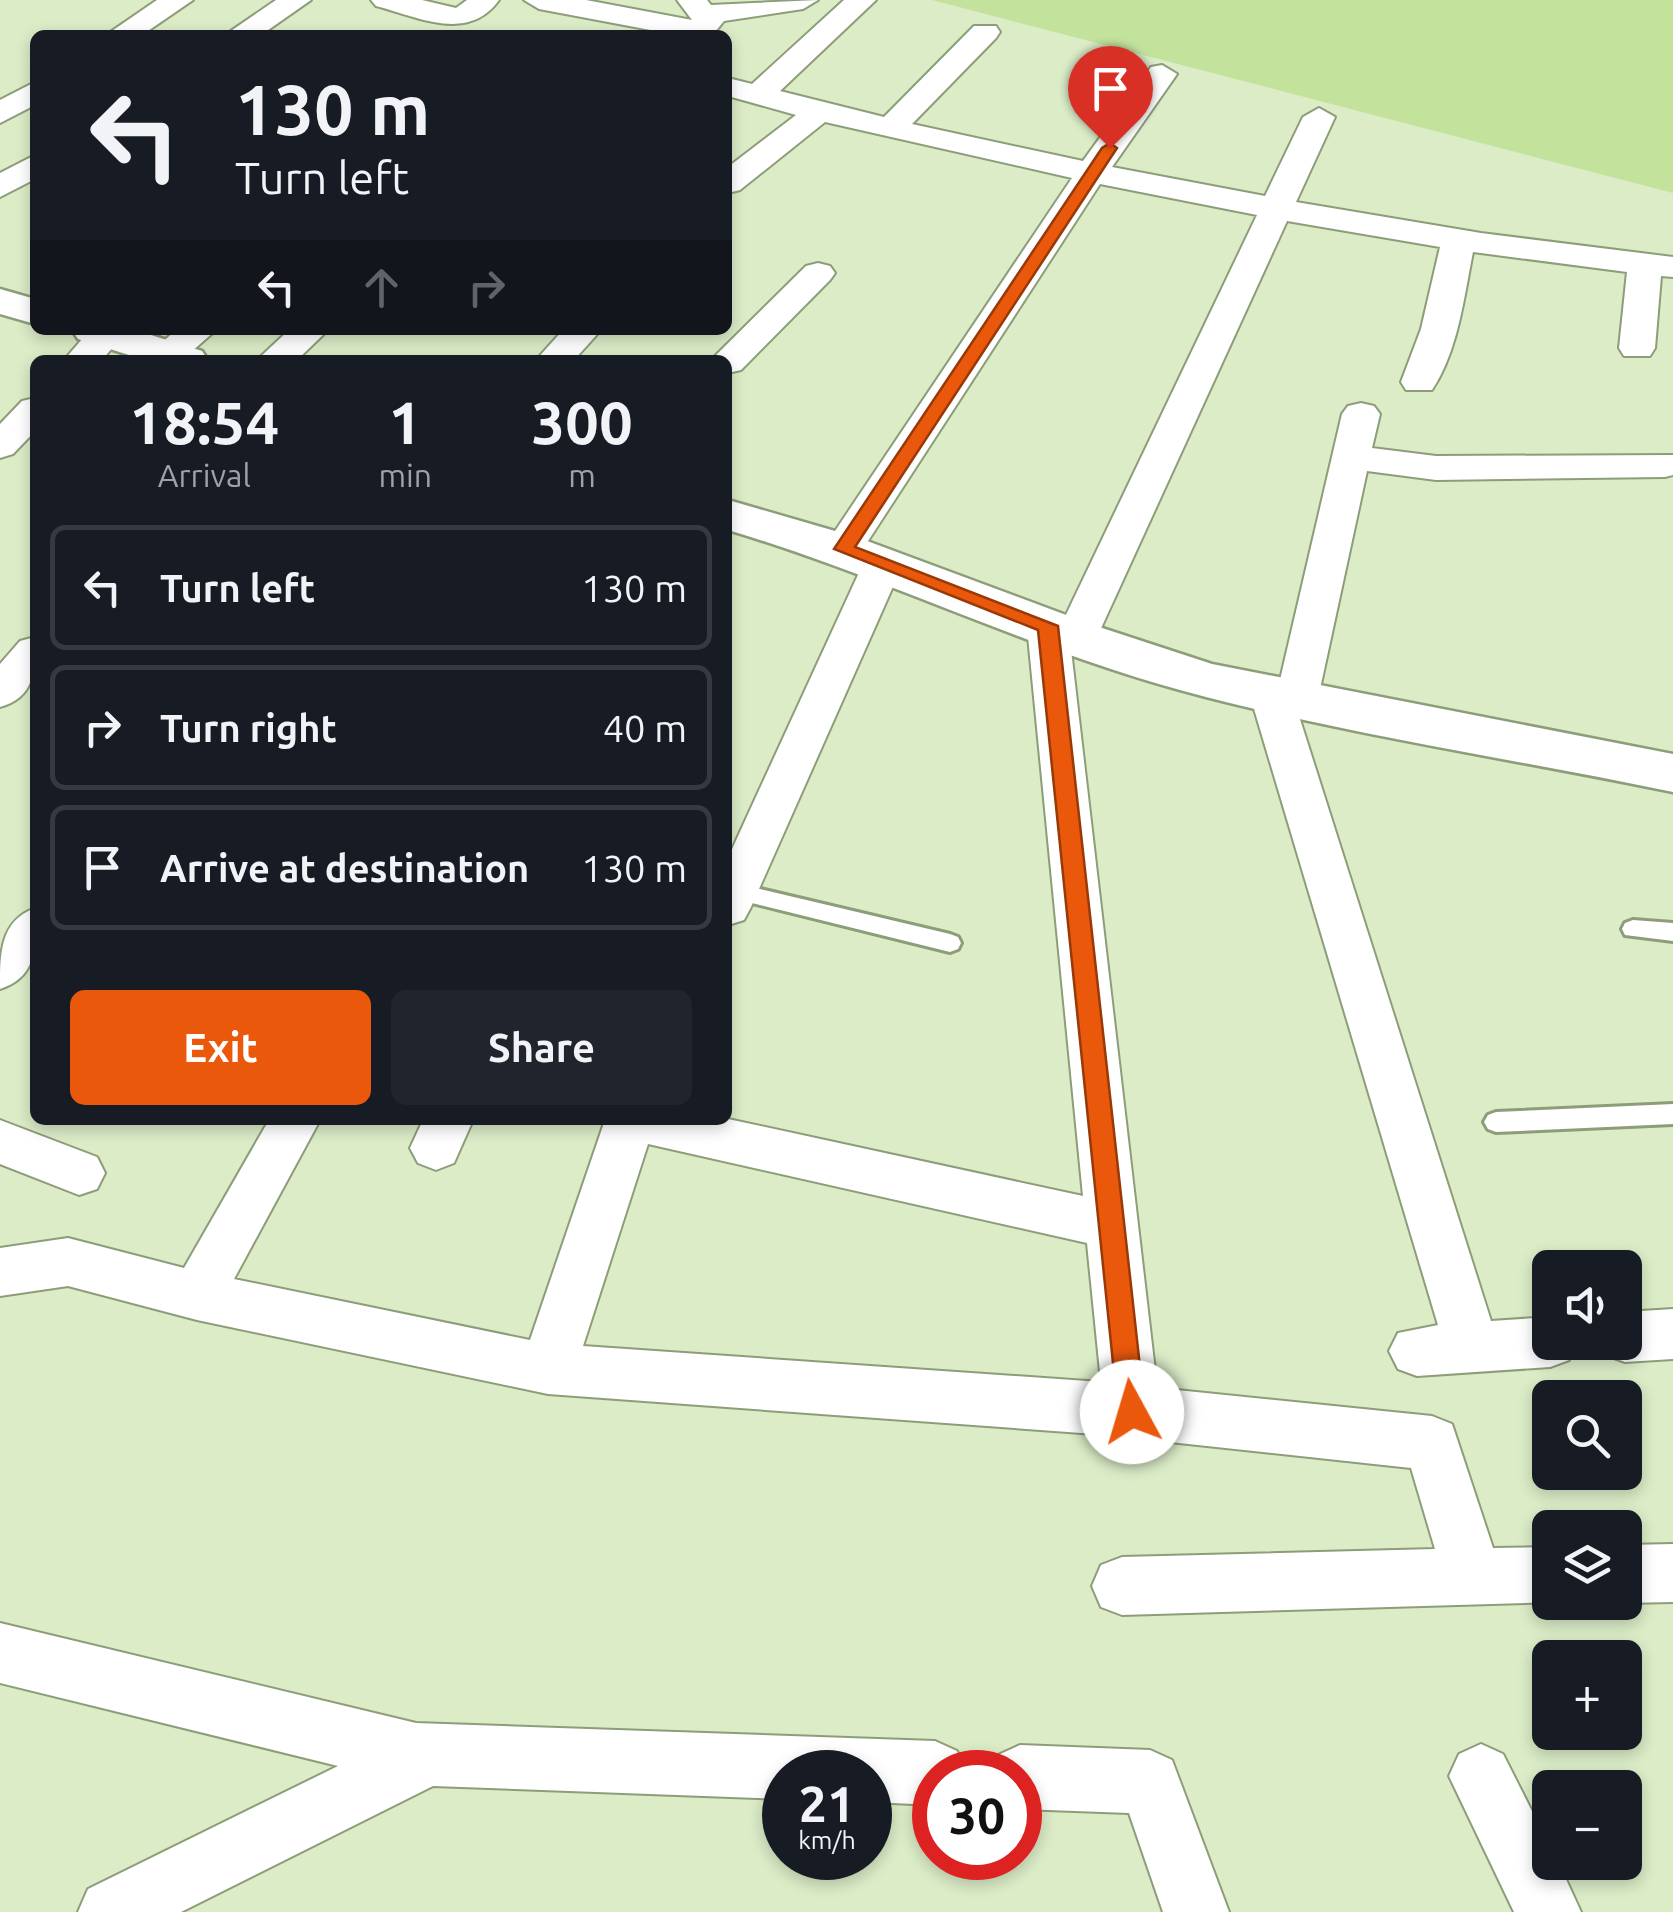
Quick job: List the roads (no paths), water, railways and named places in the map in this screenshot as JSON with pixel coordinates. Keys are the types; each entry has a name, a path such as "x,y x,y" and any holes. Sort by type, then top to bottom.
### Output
{"street":[{"path":"129,30 178,0"},
{"path":"248,30 296,0"},
{"path":"386,0 427,12 467,16 484,0"},
{"path":"540,0 692,29 704,26 704,7 802,0"},
{"path":"743,91 862,0"},
{"path":"403,30 427,12"},
{"path":"892,128 984,32"},
{"path":"732,896 863,557 1092,172 1162,74"},
{"path":"743,91 892,128 1273,208 1459,240 1659,266 1637,348"},
{"path":"0,114 30,94"},
{"path":"732,180 820,110"},
{"path":"1132,1412 1112,1225 1062,632 1224,326 1273,208 1319,117"},
{"path":"0,144 30,159"},
{"path":"0,188 30,166"},
{"path":"1419,382 1439,329 1459,240"},
{"path":"732,358 818,273"},
{"path":"281,355 304,335"},
{"path":"559,355 578,335"},
{"path":"94,341 184,348"},
{"path":"0,446 30,414"},
{"path":"1362,414 1284,695 1472,1348"},
{"path":"1352,456 1436,468 1665,465"},
{"path":"732,517 863,557 1062,632 1207,680 1673,773"},
{"path":"0,692 30,658"},
{"path":"0,970 30,932"},
{"path":"196,1296 293,1125"},
{"path":"548,1370 631,1125"},
{"path":"656,1125 1112,1225"},
{"path":"0,1142 79,1173"},
{"path":"0,1272 68,1262 196,1296 548,1370 1132,1412 1432,1443 1473,1578"},
{"path":"1642,1336 1673,1334"},
{"path":"1418,1352 1532,1343"},
{"path":"1642,1574 1673,1573"},
{"path":"1122,1586 1532,1576"},
{"path":"0,1653 430,1754 912,1772"},
{"path":"111,1912 430,1754"},
{"path":"1481,1776 1548,1912"},
{"path":"1042,1777 1150,1782 1196,1912"}],"lane":[{"path":"732,899 950,943"},
{"path":"1633,929 1673,932"},
{"path":"1496,1122 1673,1114"}]}
